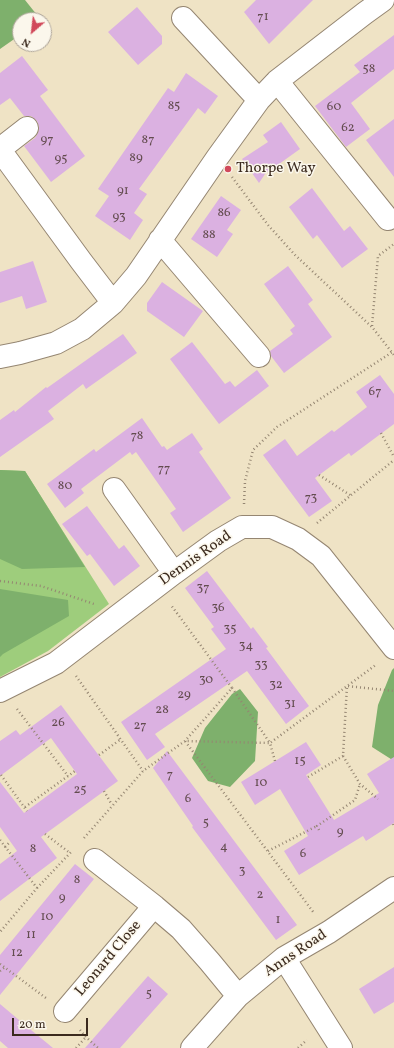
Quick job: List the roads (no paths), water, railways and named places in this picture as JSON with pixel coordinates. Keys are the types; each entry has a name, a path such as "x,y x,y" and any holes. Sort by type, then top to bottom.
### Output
{"street":[{"path":"0,357 56,343 82,329 113,303 136,276 217,158 259,100 277,82 383,0"},
{"path":"183,18 259,100"},
{"path":"277,82 388,219"},
{"path":"27,128 0,150 113,303"},
{"path":"160,240 259,356"},
{"path":"114,489 165,580"},
{"name":"Dennis Road","path":"1,690 56,663 218,541 242,527 272,527 298,539 321,556 388,654"},
{"name":"Leonard Close","path":"95,860 181,929 238,996"},
{"name":"Anns Road","path":"192,1048 238,996 284,958 328,932 394,888"},
{"name":"Leonard Close","path":"65,1011 154,906"},
{"path":"284,958 341,1048"}],"place":[{"name":"Thorpe Way","path":"228,169"}]}
